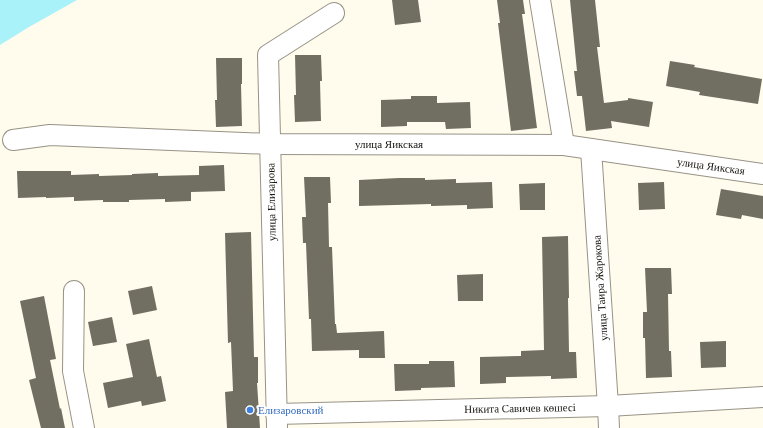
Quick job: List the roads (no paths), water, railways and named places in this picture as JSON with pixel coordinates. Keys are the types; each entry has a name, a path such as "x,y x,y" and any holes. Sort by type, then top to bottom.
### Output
{"street":[{"path":"540,0 564,144"},
{"name":"улица Елизарова","path":"276,421 268,55 334,13"},
{"name":"улица Яикская","path":"13,140 50,135 270,144 564,144 763,174"},
{"name":"улица Таира Жарокова","path":"591,149 609,428"},
{"path":"74,291 73,372 84,428"},
{"name":"Никита Савичев көшесі","path":"276,421 608,406 763,397"}],"water":[{"path":"0,0 77,0 0,45"}],"place":[{"name":"Елизаровский","path":"250,410"}]}
